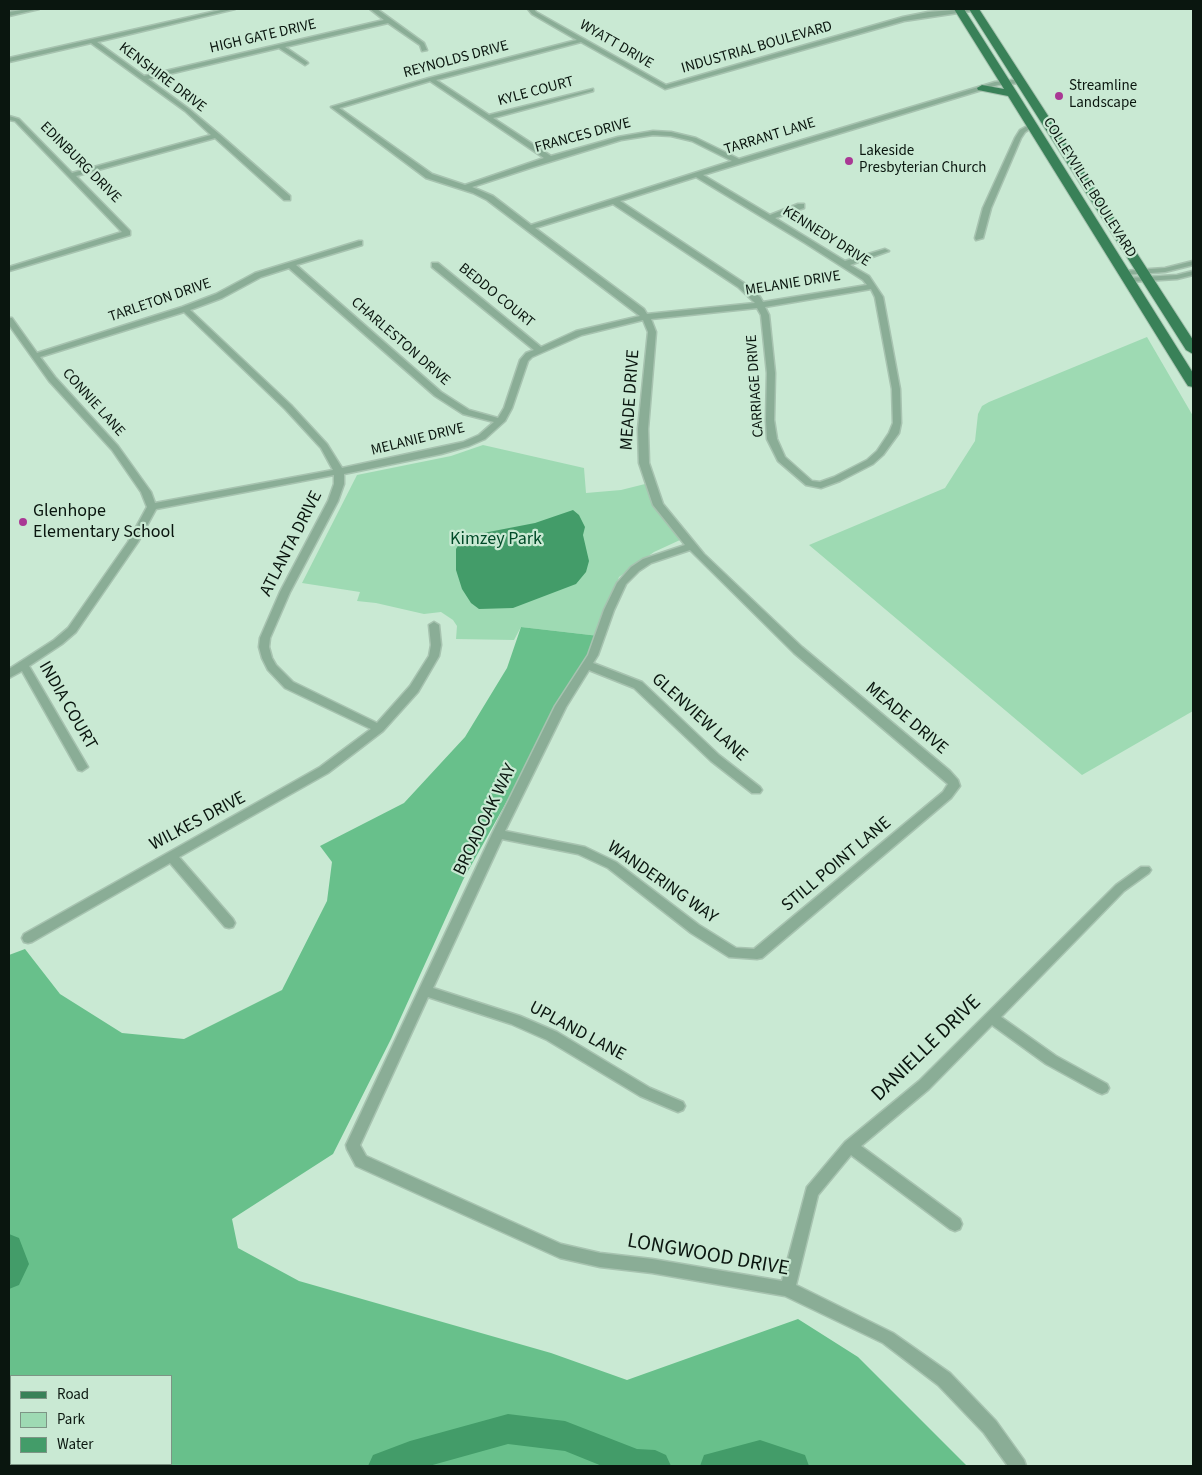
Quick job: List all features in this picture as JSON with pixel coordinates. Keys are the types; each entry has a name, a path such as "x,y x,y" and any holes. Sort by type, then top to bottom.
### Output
{"main road":[{"name":"COLLEYVILLE BOULEVARD","path":"960,10 1193,383"},
{"name":"COLLEYVILLE BOULEVARD","path":"974,10 1193,350"},
{"path":"982,88 1013,94"}],"street":[{"path":"9,14 36,9"},
{"path":"9,60 232,9"},
{"path":"373,9 422,44 424,50"},
{"name":"WYATT DRIVE","path":"531,9 534,13 664,87"},
{"name":"INDUSTRIAL BOULEVARD","path":"664,87 903,19 928,14 974,10"},
{"name":"HIGH GATE DRIVE","path":"143,78 388,21"},
{"name":"REYNOLDS DRIVE","path":"464,188 430,176 334,107 431,79 583,40"},
{"name":"KENSHIRE DRIVE","path":"92,41 217,135 287,198"},
{"path":"280,46 305,63"},
{"path":"431,79 550,159"},
{"name":"TARRANT LANE","path":"529,228 738,161 982,88 1006,82 1021,81"},
{"name":"KYLE COURT","path":"488,117 591,90"},
{"name":"EDINBURG DRIVE","path":"9,118 16,120 25,128 127,233 9,269"},
{"path":"979,238 987,208 1018,138 1022,131 1031,126"},
{"name":"FRANCES DRIVE","path":"464,188 620,138 660,130 694,139 738,161"},
{"path":"72,175 217,135"},
{"name":"KENNEDY DRIVE","path":"697,174 844,264 866,278 873,286 879,297 889,341 896,389 897,423 894,433 885,446"},
{"path":"464,188 490,198 641,311 646,317"},
{"name":"CARRIAGE DRIVE","path":"614,201 741,285 757,299 764,314 771,373 770,420 772,439 781,459 809,483 821,484 837,479 870,462 885,446"},
{"path":"769,218 801,206"},
{"name":"TARLETON DRIVE","path":"35,356 185,310 219,296 258,275 359,243"},
{"path":"844,264 885,251"},
{"path":"1145,276 1193,263"},
{"name":"CHARLESTON DRIVE","path":"291,265 438,394 466,412 501,421"},
{"name":"BEDDO COURT","path":"435,265 539,349"},
{"path":"1126,277 1193,273"},
{"name":"MELANIE DRIVE","path":"152,507 441,452 466,444 482,437 501,421 508,408 524,360 529,354 580,333 646,317 760,305 873,286"},
{"path":"185,310 288,407 324,446 339,472"},
{"name":"MEADE DRIVE","path":"646,317 652,332 643,429 644,463 658,505 692,546 798,650 946,774 954,783 954,786 947,795"},
{"name":"CONNIE LANE","path":"9,320 52,379 115,448 146,492 152,507"},
{"name":"ATLANTA DRIVE","path":"339,472 339,484 333,501 284,592 265,638 264,647 272,667 289,685 379,728"},
{"path":"9,674 58,642 72,630 133,542 152,507"},
{"name":"BROADOAK WAY","path":"354,1149 354,1145 498,834 561,706 588,665 609,610 622,583 635,569 647,561 692,546"},
{"path":"379,728 414,689 434,656 436,645 434,624"},
{"path":"9,666 23,664"},
{"name":"INDIA COURT","path":"23,664 82,766"},
{"name":"GLENVIEW LANE","path":"588,665 638,685 715,758 756,790"},
{"name":"WILKES DRIVE","path":"28,938 170,856 246,816 324,770 379,728"},
{"name":"STILL POINT LANE","path":"746,955 757,954 764,950 947,795"},
{"name":"WANDERING WAY","path":"498,834 581,850 612,865 640,884 696,929 734,953 746,955"},
{"path":"170,856 229,923"},
{"name":"DANIELLE DRIVE","path":"786,1289 812,1192 850,1146 924,1085 1120,888 1145,870"},
{"name":"UPLAND LANE","path":"425,991 515,1020 552,1036 645,1092 678,1106"},
{"path":"991,1017 1051,1060 1102,1088"},
{"path":"850,1146 956,1224"},
{"name":"LONGWOOD DRIVE","path":"354,1149 361,1161 560,1251 600,1260 652,1266 786,1289 888,1338 944,1379 990,1427 1018,1466"}],"green space":[{"path":"1147,337 1193,416 1193,711 1082,775 809,545 945,488 975,441 978,414 982,406"},
{"name":"Kimzey Park","path":"483,445 584,468 586,493 621,490 645,484 680,540 654,552 619,577 599,636 521,627 514,640 456,639 457,626 453,620 441,612 424,614 376,603 357,601 360,592 302,583 357,475 451,456"}],"shaded area":[{"path":"521,627 599,636 463,880 391,1039 333,1154 232,1219 238,1248 299,1281 551,1353 627,1380 798,1319 858,1357 967,1466 9,1466 9,955 25,949 60,994 122,1033 184,1039 282,990 327,901 332,862 320,846 404,803 465,737 507,668"}],"water":[{"path":"573,510 579,515 585,527 583,535 589,561 586,572 576,584 513,608 479,609 471,603 462,589 456,570 456,549 461,541 473,535 535,523"}],"waterway":[{"path":"9,1247 15,1264 9,1275"},
{"path":"384,1466 410,1456 508,1429 565,1436 637,1465 655,1466"},
{"path":"715,1466 760,1455 794,1466"}],"place":[{"name":"Streamline Landscape","path":"1059,96"},
{"name":"Lakeside Presbyterian Church","path":"849,161"},
{"name":"Glenhope Elementary School","path":"23,522"}]}
